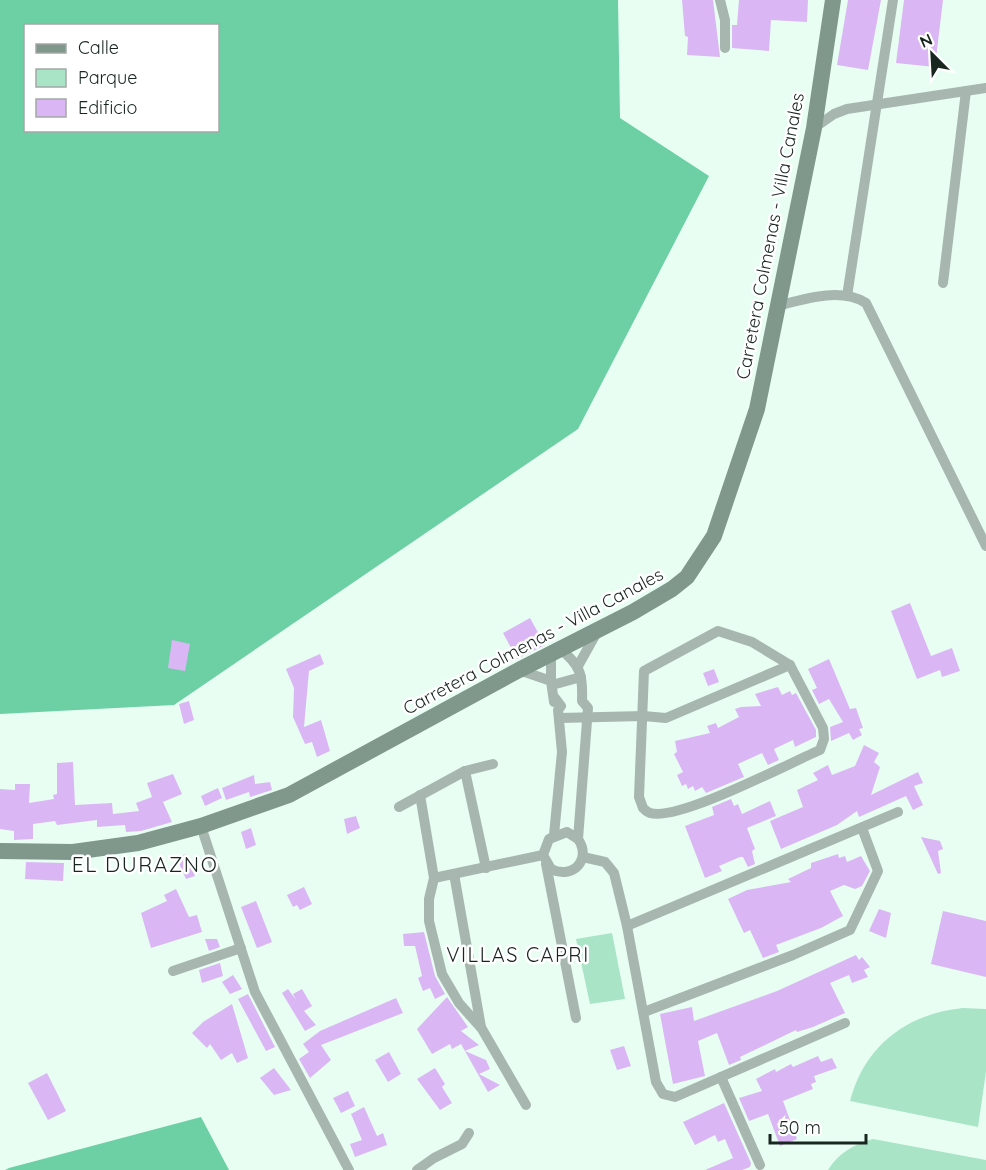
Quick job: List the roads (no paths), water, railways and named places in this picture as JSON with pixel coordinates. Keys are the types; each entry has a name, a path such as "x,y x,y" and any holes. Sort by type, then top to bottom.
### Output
{"street":[{"path":"720,0 725,20 725,48"},
{"name":"Carretera Colmenas - Villa Canales","path":"0,851 41,853 82,851 138,843 201,826 308,786 599,628 680,582 695,568 714,536 757,409 814,128 833,0"},
{"path":"847,296 879,104 893,0"},
{"path":"814,128 834,114 879,104 986,88"},
{"path":"944,283 966,91"},
{"path":"777,306 809,298 847,296 866,303 986,546"},
{"path":"578,666 599,628"},
{"path":"725,631 752,642 790,665 823,728 824,739 820,750 703,803 675,812 651,814 643,808 639,797 644,671 711,633 725,631"},
{"path":"545,859 551,869 564,873 576,868 583,857 578,839 589,713 582,701 584,691 578,666 555,651 552,683 555,698 553,706 559,714 562,752 554,835"},
{"path":"559,714 589,713 666,718 790,665"},
{"path":"519,670 552,683 581,677"},
{"path":"399,807 465,771 493,764"},
{"path":"465,771 486,868"},
{"path":"420,795 434,878 429,899 429,921 442,974 459,1003 482,1029 526,1105"},
{"path":"627,926 898,812"},
{"path":"201,826 264,1011 350,1170"},
{"path":"644,1012 793,955 850,930 878,871 862,828"},
{"path":"576,1018 545,859 545,844 554,835 567,832 578,839"},
{"path":"583,857 605,862 610,867 627,926 656,1082 663,1094 675,1097 845,1023"},
{"path":"434,878 545,859"},
{"path":"454,874 482,1029"},
{"path":"173,970 241,948"},
{"path":"721,1077 760,1165"},
{"path":"417,1170 434,1158 462,1144 469,1133"}],"district":[{"name":"EL DURAZNO","path":"145,864"},
{"name":"VILLAS CAPRI","path":"518,954"}]}
